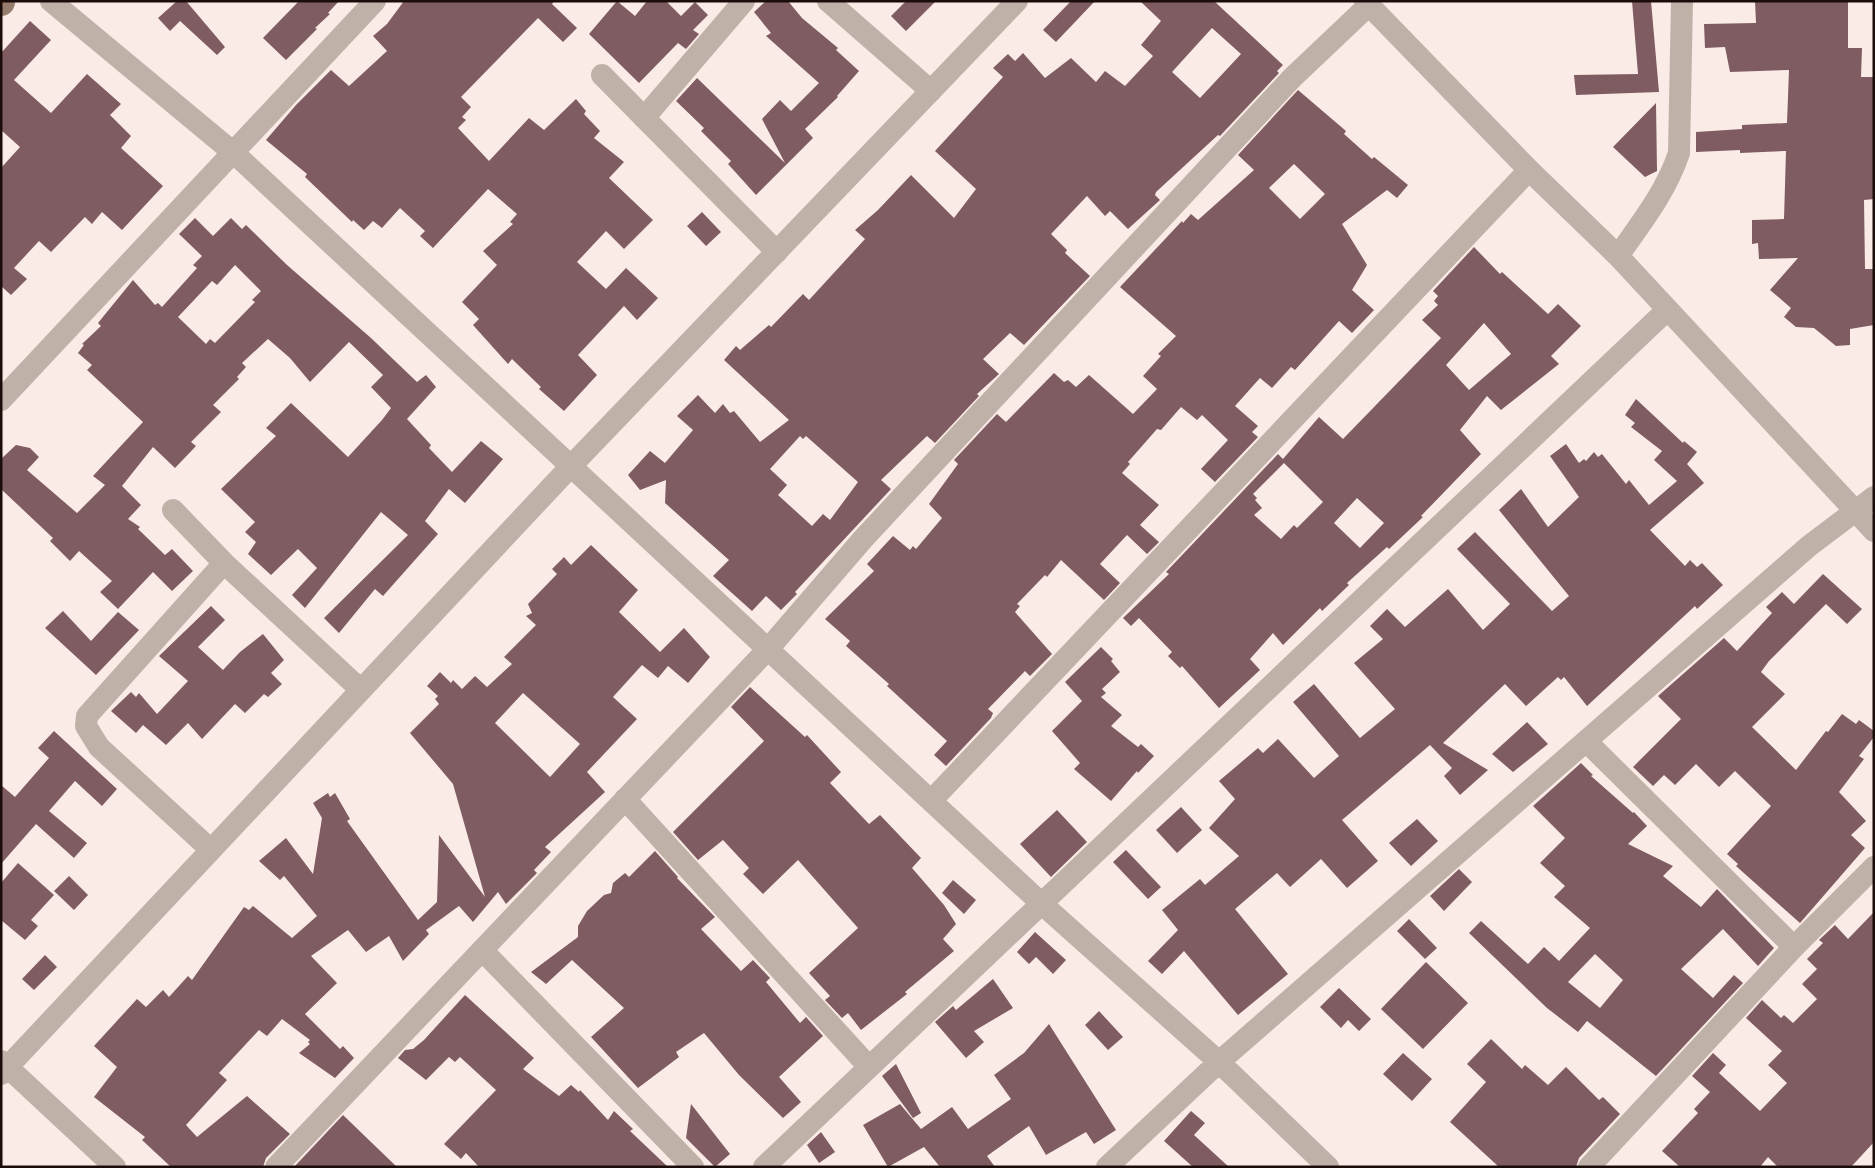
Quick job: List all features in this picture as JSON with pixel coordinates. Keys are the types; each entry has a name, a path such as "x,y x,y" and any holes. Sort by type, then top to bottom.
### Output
{"street":[{"path":"51,1 235,154 769,648 1042,904 1219,1062 1328,1167"},
{"path":"1,400 235,154 375,1"},
{"path":"644,118 744,1"},
{"path":"828,1 931,91"},
{"path":"115,1167 3,1067 572,465 1017,1"},
{"path":"1618,256 1671,177 1679,153 1682,1"},
{"path":"276,1167 769,648 863,539 1292,78 1367,3 1529,170 1618,256 1874,531"},
{"path":"602,75 777,252"},
{"path":"931,801 1529,170"},
{"path":"764,1167 1667,310"},
{"path":"1107,1167 1219,1062 1809,546 1874,497"},
{"path":"173,510 224,563 361,690"},
{"path":"210,849 99,747 86,726 87,716 224,563"},
{"path":"1586,741 1794,947"},
{"path":"625,799 869,1067"},
{"path":"1589,1167 1794,947 1874,867"},
{"path":"482,950 693,1167"}],"building":[{"path":"177,1 186,1 225,47 217,55 180,21 170,31 158,18"},
{"path":"299,1 339,1 328,13 330,14 315,28 317,29 286,60 263,38"},
{"path":"404,1 554,1 552,4 577,28 563,42 538,18 461,97 471,107 462,117 466,120 458,128 489,161 529,118 544,130 576,99 586,111 584,114 600,131 594,138 624,162 609,178 653,220 624,249 606,231 577,262 606,289 626,268 658,298 637,320 624,306 578,355 597,375 564,411 539,389 541,387 512,359 508,364 473,325 479,319 462,302 497,265 483,251 513,224 510,222 517,214 488,189 433,248 420,236 425,231 400,208 382,228 373,221 364,230 353,220 352,222 305,177 307,174 266,140 296,105 331,70 349,86 387,51 373,36 387,24"},
{"path":"617,1 635,16 647,1 666,1 681,16 695,2 708,15 693,30 699,34 686,49 678,43 639,83 589,34"},
{"path":"766,1 788,1 802,18 838,48 836,50 859,71 838,97 805,129 813,138 756,195 728,164 731,161 701,131 704,128 676,101 697,78 785,163 762,119 780,100 791,111 819,83 766,36 771,33 754,12"},
{"path":"906,1 936,1 906,31 891,16"},
{"path":"1071,1 1095,1 1056,42 1043,30"},
{"path":"1140,1 1214,1 1283,65 1277,71 1279,73 1220,136 1218,135 1156,192 1155,195 1160,200 1128,229 1110,211 1105,216 1087,196 1051,234 1067,250 1065,253 1090,276 1024,345 1010,333 983,359 999,374 977,394 979,396 935,443 927,436 881,480 891,489 795,592 797,594 781,610 766,596 752,611 713,576 729,560 665,503 666,480 640,490 628,475 650,451 665,463 693,430 677,416 698,395 715,413 723,404 730,413 734,411 760,442 789,420 724,360 736,346 740,350 769,325 771,327 803,294 809,300 865,239 855,230 878,210 911,175 954,218 976,189 935,151 1003,77 993,68 1008,54 1015,61 1023,53 1045,78 1071,58 1096,82 1105,71 1125,86 1153,56 1141,45 1161,21","holes":["1212,28 1241,54 1200,98 1172,72","800,436 803,439 806,436 858,482 830,520 823,514 812,526 778,495 787,485 770,469"]},
{"path":"1632,1 1651,1 1659,92 1576,95 1574,75 1638,74"},
{"path":"1755,1 1848,1 1848,48 1862,48 1861,77 1874,77 1874,199 1864,200 1865,269 1874,269 1874,325 1850,329 1850,345 1836,346 1814,328 1796,327 1784,317 1791,308 1770,290 1798,258 1759,259 1758,243 1752,244 1752,220 1784,219 1786,151 1740,153 1740,150 1696,152 1696,132 1742,129 1742,125 1787,123 1789,70 1730,72 1725,47 1705,48 1704,24 1756,23"},
{"path":"30,21 51,40 14,80 51,113 87,74 121,104 110,115 131,136 121,148 163,186 122,230 102,212 92,224 85,217 51,252 39,241 14,268 27,279 11,295 1,286 1,168 20,147 1,130 1,53"},
{"path":"1298,90 1346,131 1344,134 1372,159 1374,157 1408,185 1397,198 1387,190 1342,224 1367,265 1352,290 1374,310 1352,333 1339,321 1295,370 1291,367 1272,388 1260,378 1235,406 1258,426 1252,432 1258,437 1215,482 1201,469 1228,440 1202,415 1197,420 1181,407 1161,430 1157,429 1128,462 1130,464 1122,473 1159,505 1140,525 1159,542 1147,554 1127,535 1100,564 1120,583 1104,600 1061,560 1047,577 1045,575 1017,604 1020,606 1015,612 1052,654 1030,676 1025,671 988,709 993,713 991,718 946,766 934,755 947,741 887,686 889,684 846,646 850,641 825,619 874,571 867,564 893,536 910,550 913,546 916,549 942,518 929,504 958,464 954,460 997,414 1006,422 1054,373 1064,382 1068,380 1076,387 1089,375 1133,414 1157,389 1143,376 1161,356 1158,354 1176,336 1120,287 1182,221 1183,223 1191,214 1198,220 1254,170 1238,155","holes":["1294,164 1325,194 1300,219 1269,188"]},
{"path":"1656,103 1657,171 1645,177 1613,147"},
{"path":"702,212 721,232 706,246 687,226"},
{"path":"195,218 213,236 231,218 242,229 246,225 287,265 371,338 417,382 426,375 436,387 407,419 431,445 429,448 452,472 481,441 503,459 465,503 449,489 425,521 438,534 383,596 375,589 339,633 324,618 408,535 381,512 305,608 292,595 317,568 298,549 271,575 248,554 256,542 245,532 255,522 221,489 276,436 266,428 291,403 348,457 382,420 391,408 371,387 383,375 349,342 310,382 290,358 268,339 242,363 246,367 237,377 239,379 213,405 221,412 191,442 196,446 175,468 153,447 122,486 141,505 128,519 140,527 138,529 165,555 172,549 193,571 172,591 153,572 118,609 100,592 112,581 79,551 70,561 50,541 53,538 1,489 1,459 16,445 30,448 39,457 27,470 77,513 105,485 93,476 143,422 87,370 92,365 78,353 84,345 82,344 101,326 98,323 133,280 155,305 158,303 162,307 197,268 193,265 202,256 179,234","holes":["235,265 261,291 252,300 255,302 215,343 210,339 206,344 178,317 212,281 217,285"]},
{"path":"1474,247 1500,274 1502,272 1548,314 1558,304 1581,326 1551,356 1559,364 1501,410 1487,396 1460,430 1481,454 1421,516 1423,517 1389,549 1387,547 1347,583 1349,585 1322,611 1320,608 1283,645 1273,633 1250,659 1260,670 1219,708 1182,666 1180,668 1168,656 1172,652 1139,618 1131,626 1123,618 1169,574 1166,572 1278,454 1283,459 1319,417 1343,439 1441,338 1422,320 1438,305 1434,301 1438,296 1433,291","holes":["1484,323 1511,354 1469,390 1446,365","1284,463 1323,502 1297,528 1294,525 1281,539 1254,515 1262,508 1255,500 1257,498 1253,494","1357,498 1384,523 1360,548 1334,523"]},
{"path":"1636,399 1683,443 1684,441 1697,452 1687,464 1704,483 1650,530 1685,566 1690,560 1697,567 1702,563 1723,585 1697,609 1695,606 1587,706 1564,677 1561,680 1558,677 1526,706 1505,684 1443,743 1488,770 1460,795 1444,776 1452,768 1430,745 1342,820 1378,861 1347,888 1321,859 1290,887 1277,873 1235,909 1288,974 1238,1015 1184,951 1162,974 1148,961 1178,930 1162,910 1200,879 1205,885 1239,856 1209,828 1235,799 1219,781 1258,748 1263,753 1278,739 1314,778 1339,756 1293,702 1314,684 1360,738 1395,709 1354,663 1383,639 1370,626 1387,609 1405,627 1448,589 1483,630 1510,604 1457,549 1475,532 1552,611 1569,596 1499,510 1521,489 1548,527 1579,497 1550,456 1566,444 1579,463 1584,459 1586,461 1594,452 1598,457 1602,454 1626,484 1629,480 1649,505 1677,481 1654,460 1662,451 1631,427 1635,423 1625,415"},
{"path":"591,545 638,590 619,612 660,652 684,628 710,657 688,683 668,666 658,678 642,665 613,697 637,719 587,772 605,792 545,847 551,852 534,870 537,873 506,904 498,892 473,922 459,906 426,930 429,934 403,961 389,936 366,952 348,930 311,956 337,983 305,1014 340,1049 343,1046 354,1058 335,1078 299,1053 310,1044 308,1042 310,1040 282,1019 267,1036 259,1030 219,1073 227,1080 186,1125 197,1137 247,1096 290,1134 266,1158 263,1167 171,1167 142,1140 145,1137 94,1097 117,1067 94,1046 137,999 146,1007 163,990 169,997 188,976 192,980 244,907 249,910 253,906 292,938 317,916 284,876 280,880 259,861 286,838 313,874 322,818 313,803 328,793 330,797 335,793 350,819 347,821 418,920 437,902 439,835 485,897 453,784 410,733 439,704 435,699 438,696 427,686 440,672 451,683 453,680 462,689 475,676 487,687 512,664 504,657 536,625 526,616 532,613 528,604 557,574 552,569 564,557 571,565","holes":["523,693 580,744 550,777 495,723"]},
{"path":"1823,574 1862,609 1847,624 1826,604 1769,661 1761,672 1785,694 1752,727 1796,770 1826,731 1828,732 1842,714 1856,724 1859,720 1874,731 1874,737 1859,756 1864,759 1839,792 1866,821 1851,835 1865,848 1800,923 1736,866 1738,864 1727,854 1771,806 1735,771 1719,787 1696,764 1675,785 1664,775 1653,786 1633,767 1681,719 1658,696 1724,638 1737,651 1772,613 1766,607 1782,592 1794,604"},
{"path":"211,606 225,620 198,647 223,670 240,652 263,634 284,660 271,673 282,684 268,697 264,694 245,713 235,704 202,739 188,723 166,745 143,725 136,733 111,711 131,692 136,697 139,693 157,714 188,681 159,656"},
{"path":"63,611 91,641 118,612 139,630 96,675 45,628"},
{"path":"1101,647 1113,659 1111,661 1120,672 1102,689 1106,693 1101,697 1122,715 1111,726 1138,747 1141,744 1154,756 1138,773 1137,771 1111,801 1074,769 1080,763 1052,731 1082,701 1065,682"},
{"path":"750,687 805,737 807,735 841,772 830,783 869,824 880,815 921,858 912,868 944,905 956,924 943,939 954,951 905,992 907,994 861,1030 848,1013 842,1018 825,1000 830,996 809,973 858,928 798,860 763,894 743,874 749,868 723,840 698,860 673,832 764,741 731,707"},
{"path":"1527,722 1548,744 1513,772 1492,754"},
{"path":"54,731 117,789 102,806 75,781 49,811 87,843 74,858 36,824 1,864 1,785 15,797 49,758 38,748"},
{"path":"1581,763 1593,775 1591,776 1634,812 1647,826 1628,844 1673,866 1663,876 1701,907 1717,889 1774,948 1758,966 1723,929 1681,969 1713,998 1734,975 1743,983 1656,1076 1587,1021 1578,1032 1547,1008 1469,933 1481,921 1528,964 1544,947 1559,961 1590,928 1554,897 1565,886 1540,863 1565,838 1533,806","holes":["1595,954 1623,980 1600,1008 1568,982"]},
{"path":"1181,807 1202,830 1177,853 1156,830"},
{"path":"1057,810 1087,842 1051,877 1020,844"},
{"path":"1417,819 1438,841 1411,866 1389,843"},
{"path":"1126,850 1161,887 1148,899 1113,862"},
{"path":"655,851 677,878 715,917 701,929 741,971 753,960 770,978 766,982 800,1023 806,1017 823,1036 779,1077 801,1102 783,1118 739,1075 704,1033 676,1052 679,1057 638,1088 591,1037 624,1008 572,960 546,984 531,972 578,937 578,926 587,911 604,895 611,893 613,883 625,873 629,877"},
{"path":"18,863 54,895 31,920 38,926 25,940 1,920 1,883"},
{"path":"1459,869 1472,882 1444,911 1430,896"},
{"path":"69,876 88,895 74,910 54,891"},
{"path":"953,880 976,900 964,914 942,893"},
{"path":"1874,912 1874,1142 1851,1167 1778,1167 1768,1157 1760,1167 1680,1167 1662,1151 1698,1113 1694,1109 1710,1092 1692,1076 1713,1053 1726,1065 1719,1073 1760,1111 1787,1083 1768,1065 1782,1051 1746,1018 1762,1000 1781,1018 1784,1015 1793,1023 1817,999 1802,984 1817,969 1807,959 1823,943 1819,940 1835,925 1848,939"},
{"path":"1409,919 1437,948 1425,959 1397,931"},
{"path":"1035,932 1066,960 1053,974 1036,957 1029,964 1017,952"},
{"path":"45,955 57,967 34,990 22,979"},
{"path":"1426,962 1468,1003 1423,1049 1381,1009"},
{"path":"993,979 1013,1008 974,1031 984,1042 966,1058 935,1022 953,1006 956,1010"},
{"path":"1339,988 1371,1019 1359,1031 1348,1020 1341,1028 1320,1007"},
{"path":"465,995 534,1058 523,1069 559,1096 571,1085 579,1092 580,1090 608,1120 614,1111 633,1129 630,1131 668,1167 479,1167 466,1153 461,1159 444,1144 496,1090 460,1057 455,1062 449,1057 426,1080 398,1058 405,1050 413,1049 424,1040"},
{"path":"1099,1011 1123,1037 1108,1050 1085,1025"},
{"path":"1049,1024 1116,1130 1094,1144 1086,1132 1046,1155 1029,1126 987,1156 995,1167 940,1167 924,1147 888,1167 863,1125 900,1104 921,1129 952,1107 968,1129 1011,1099 994,1075 1024,1053"},
{"path":"1491,1039 1522,1069 1525,1065 1548,1085 1566,1067 1599,1100 1603,1097 1620,1114 1579,1158 1576,1167 1499,1167 1450,1122 1486,1082 1467,1064"},
{"path":"1403,1053 1432,1079 1412,1101 1383,1074"},
{"path":"896,1064 921,1113 913,1118 882,1076"},
{"path":"691,1104 730,1154 715,1167 686,1138"},
{"path":"1191,1111 1205,1123 1194,1135 1229,1167 1193,1167 1164,1141"},
{"path":"343,1115 372,1143 397,1167 294,1167"},
{"path":"821,1132 835,1152 819,1163 807,1145"}]}
